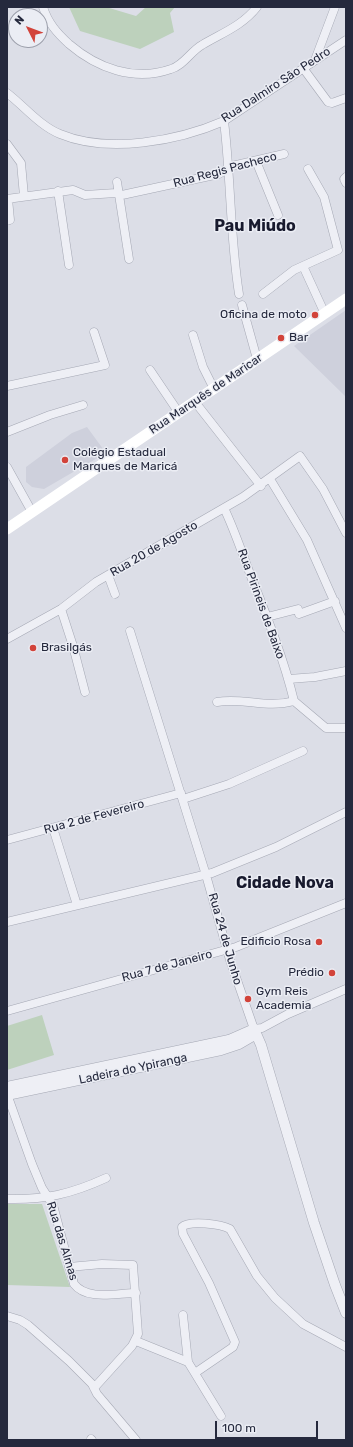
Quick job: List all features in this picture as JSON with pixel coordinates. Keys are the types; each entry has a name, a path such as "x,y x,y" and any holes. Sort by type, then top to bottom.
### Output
{"main road":[{"name":"Rua Marquês de Maricar","path":"7,529 346,299"}],"street":[{"path":"43,7 48,21 59,34 91,61 105,67 147,74 175,68 201,46 241,24 257,7"},
{"path":"315,60 335,7"},
{"name":"Rua Dalmiro São Pedro","path":"7,93 49,128 59,134 78,140 131,143 170,139 205,129 224,121 346,40"},
{"path":"303,68 328,102 332,103 346,98"},
{"path":"224,121 233,248 240,294"},
{"path":"7,144 21,163 24,196"},
{"name":"Rua Regis Pacheco","path":"8,199 73,190 89,196 116,192 122,195 202,179 219,174 232,166 284,154"},
{"path":"256,161 278,215"},
{"path":"263,294 287,274 338,250 324,197 308,169"},
{"path":"118,182 129,259"},
{"path":"58,192 70,265"},
{"path":"8,199 10,220"},
{"path":"303,266 325,314"},
{"path":"242,305 257,359"},
{"path":"7,386 106,365 94,332"},
{"path":"193,335 203,367 214,389"},
{"path":"150,370 179,413"},
{"path":"195,402 261,486"},
{"path":"7,432 50,415 83,405"},
{"name":"Rua 20 de Agosto","path":"7,639 61,609 108,575 261,486 300,456 344,523"},
{"path":"7,467 32,512"},
{"path":"270,479 301,529 346,628"},
{"name":"Rua Pirineis de Baixo","path":"224,508 234,530 267,617 289,679 294,701"},
{"path":"344,523 346,533"},
{"path":"108,575 115,594"},
{"path":"267,617 298,609 300,614 335,601"},
{"path":"61,609 85,692"},
{"name":"Rua 24 de Junho","path":"130,631 182,796 227,950 258,1030 314,1223 346,1313"},
{"path":"289,679 321,676 346,670"},
{"path":"217,702 229,700 262,704 294,701 326,728 346,728"},
{"name":"Rua 2 de Fevereiro","path":"7,840 229,784 303,751"},
{"path":"7,922 206,875 276,847 346,812"},
{"path":"52,828 77,905"},
{"name":"Rua 7 de Janeiro","path":"7,1011 227,950 346,903"},
{"path":"258,1030 288,1014 346,989"},
{"name":"Ladeira do Ypiranga","path":"7,1095 230,1044 258,1030"},
{"name":"Ladeira do Ypiranga","path":"7,1087 230,1044"},
{"name":"Rua das Almas","path":"7,1095 42,1188 53,1205 74,1284 86,1293 136,1293"},
{"path":"7,1199 36,1200 75,1191 106,1178"},
{"path":"195,1373 233,1347 235,1342 209,1284 183,1234 182,1227 187,1224 210,1224 230,1229 257,1276 275,1298 303,1324 346,1347"},
{"path":"69,1267 102,1264 133,1265 139,1324 136,1341 94,1388"},
{"path":"183,1315 188,1362 222,1416"},
{"path":"7,1316 20,1320 28,1325 70,1361 136,1440"},
{"path":"136,1341 188,1362"}],"shaded area":[{"path":"346,310 346,397 294,346"},
{"name":"Colégio Estadual Marques de Maricá","path":"87,427 106,453 44,489 32,487 26,482 26,467 72,433"}],"green space":[{"path":"69,7 106,7 136,16 146,7 175,7 170,13 174,32 140,49 80,31"},
{"path":"42,1015 54,1055 7,1070 7,1026"},
{"path":"7,1204 42,1204 70,1287 7,1285"}],"place":[{"name":"Oficina de moto","path":"315,315"},
{"name":"Bar","path":"281,338"},
{"name":"Colégio Estadual Marques de Maricá","path":"65,460"},
{"name":"Brasilgás","path":"33,648"},
{"name":"Edificio Rosa","path":"319,942"},
{"name":"Prédio","path":"332,973"},
{"name":"Gym Reis Academia","path":"248,999"}],"district":[{"name":"Pau Miúdo","path":"255,226"},
{"name":"Cidade Nova","path":"285,883"}]}
